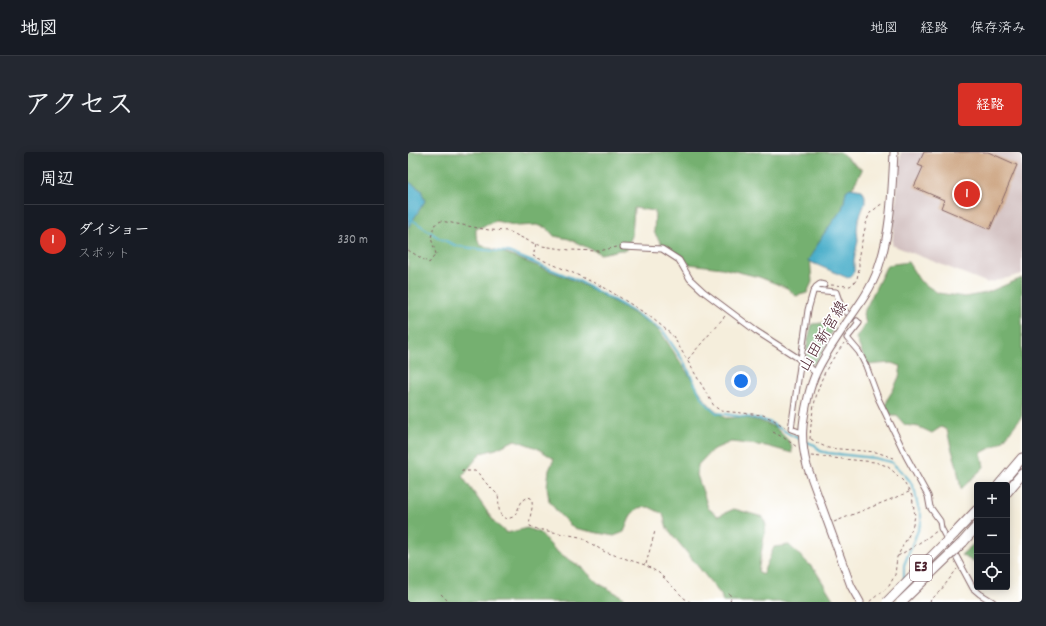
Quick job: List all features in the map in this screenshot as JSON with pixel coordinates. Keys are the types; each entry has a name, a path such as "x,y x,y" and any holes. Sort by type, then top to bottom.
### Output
{"highway":[{"path":"1002,482 1022,458"},
{"path":"1010,488 1022,474"},
{"name":"E3","path":"887,602 974,513"},
{"name":"E3","path":"901,602 974,529"}],"main road":[{"name":"山田新宮線","path":"860,602 851,586 807,466 803,452 802,433 804,416 816,372 865,297 878,270 886,236 891,201 894,152"}],"street":[{"path":"623,247 662,249 679,260 690,279 704,292 756,331 801,360 816,372"},
{"path":"802,433 790,429 797,380 808,310 814,290 820,284 824,285"},
{"path":"814,290 836,292 842,309 846,312"},
{"path":"857,321 859,323 847,338 859,352 878,398 906,456 928,496 930,508 940,521 941,528 973,588 994,602"}],"path":[{"path":"824,285 850,286 854,283 857,279 859,254 870,213 880,204 891,201"},
{"path":"408,250 429,263 436,254 431,238 434,225 441,221 489,230 508,231 542,246 570,250 599,251 623,247"},
{"path":"536,244 533,256 604,288 648,315 673,336 714,406 721,411 762,415 790,429"},
{"path":"687,360 729,311"},
{"path":"810,439 810,423 816,394 826,371 847,338"},
{"path":"773,432 811,456 875,462 887,466 903,481 910,492 915,516 912,529 897,557 894,576 890,586 870,602"},
{"path":"802,433 818,444 828,448 876,452 894,458"},
{"path":"461,471 475,471 498,495 500,514 502,518 508,519 513,517 522,501 528,497 531,498 533,502 529,521 530,526 537,529 580,537 605,552 646,565 659,573 690,602"},
{"path":"828,524 910,492"},
{"path":"897,557 941,528"},
{"path":"646,565 655,532"},
{"path":"929,602 941,590 961,564"},
{"path":"729,593 731,597 730,602"},
{"path":"441,594 449,602"}],"shaded area":[{"path":"901,152 1022,152 1022,274 988,283 892,245"}],"green space":[{"path":"408,152 840,152 862,170 849,194 840,225 825,237 810,257 812,282 807,293 796,296 787,288 759,277 722,268 689,264 682,257 662,245 654,232 655,211 634,208 632,236 626,250 601,254 569,239 554,236 547,228 537,225 518,226 496,221 476,229 476,235 480,245 502,252 575,281 597,292 653,325 662,334 706,401 714,409 725,418 742,417 760,421 775,427 785,437 791,444 792,453 766,446 731,442 712,450 698,465 697,475 708,508 718,516 734,509 763,517 766,525 758,572 762,575 774,547 789,545 815,570 833,599 833,602 723,602 721,595 667,528 663,514 649,507 638,508 631,515 624,532 614,536 573,528 549,501 547,486 549,470 554,459 537,448 515,440 496,449 481,453 462,476 496,524 507,533 527,528 540,533 556,551 581,567 598,583 621,596 627,602 408,602"},
{"path":"908,262 920,281 938,293 965,297 986,293 1022,278 1022,416 1002,442 981,453 984,467 961,489 947,430 941,427 932,433 919,427 905,425 897,416 891,416 886,406 888,398 899,377 901,366 891,363 867,365 856,338 866,323 863,314 887,265"},
{"path":"833,322 834,328 819,358 814,364 809,364 807,360 807,350 812,324"},
{"path":"974,544 974,561 961,555"}],"water":[{"path":"408,181 421,190 425,201 408,228"},
{"path":"850,188 862,190 865,196 865,203 858,221 858,240 854,260 854,272 848,278 808,261 823,235 842,209 846,191"}],"building":[{"path":"924,152 988,152 1017,165 990,229 941,208 944,200 914,187 923,167 918,165"}],"waterway":[{"path":"408,217 439,238 457,246 508,252 577,280 624,306 663,331 684,362 701,396 717,413 760,419 771,423 800,439"},
{"path":"804,441 815,445 820,451 828,453 874,458 891,462 910,481 915,491 921,515 921,523 904,565 904,581"}],"place":[{"name":"ダイショー","path":"967,194"}]}
